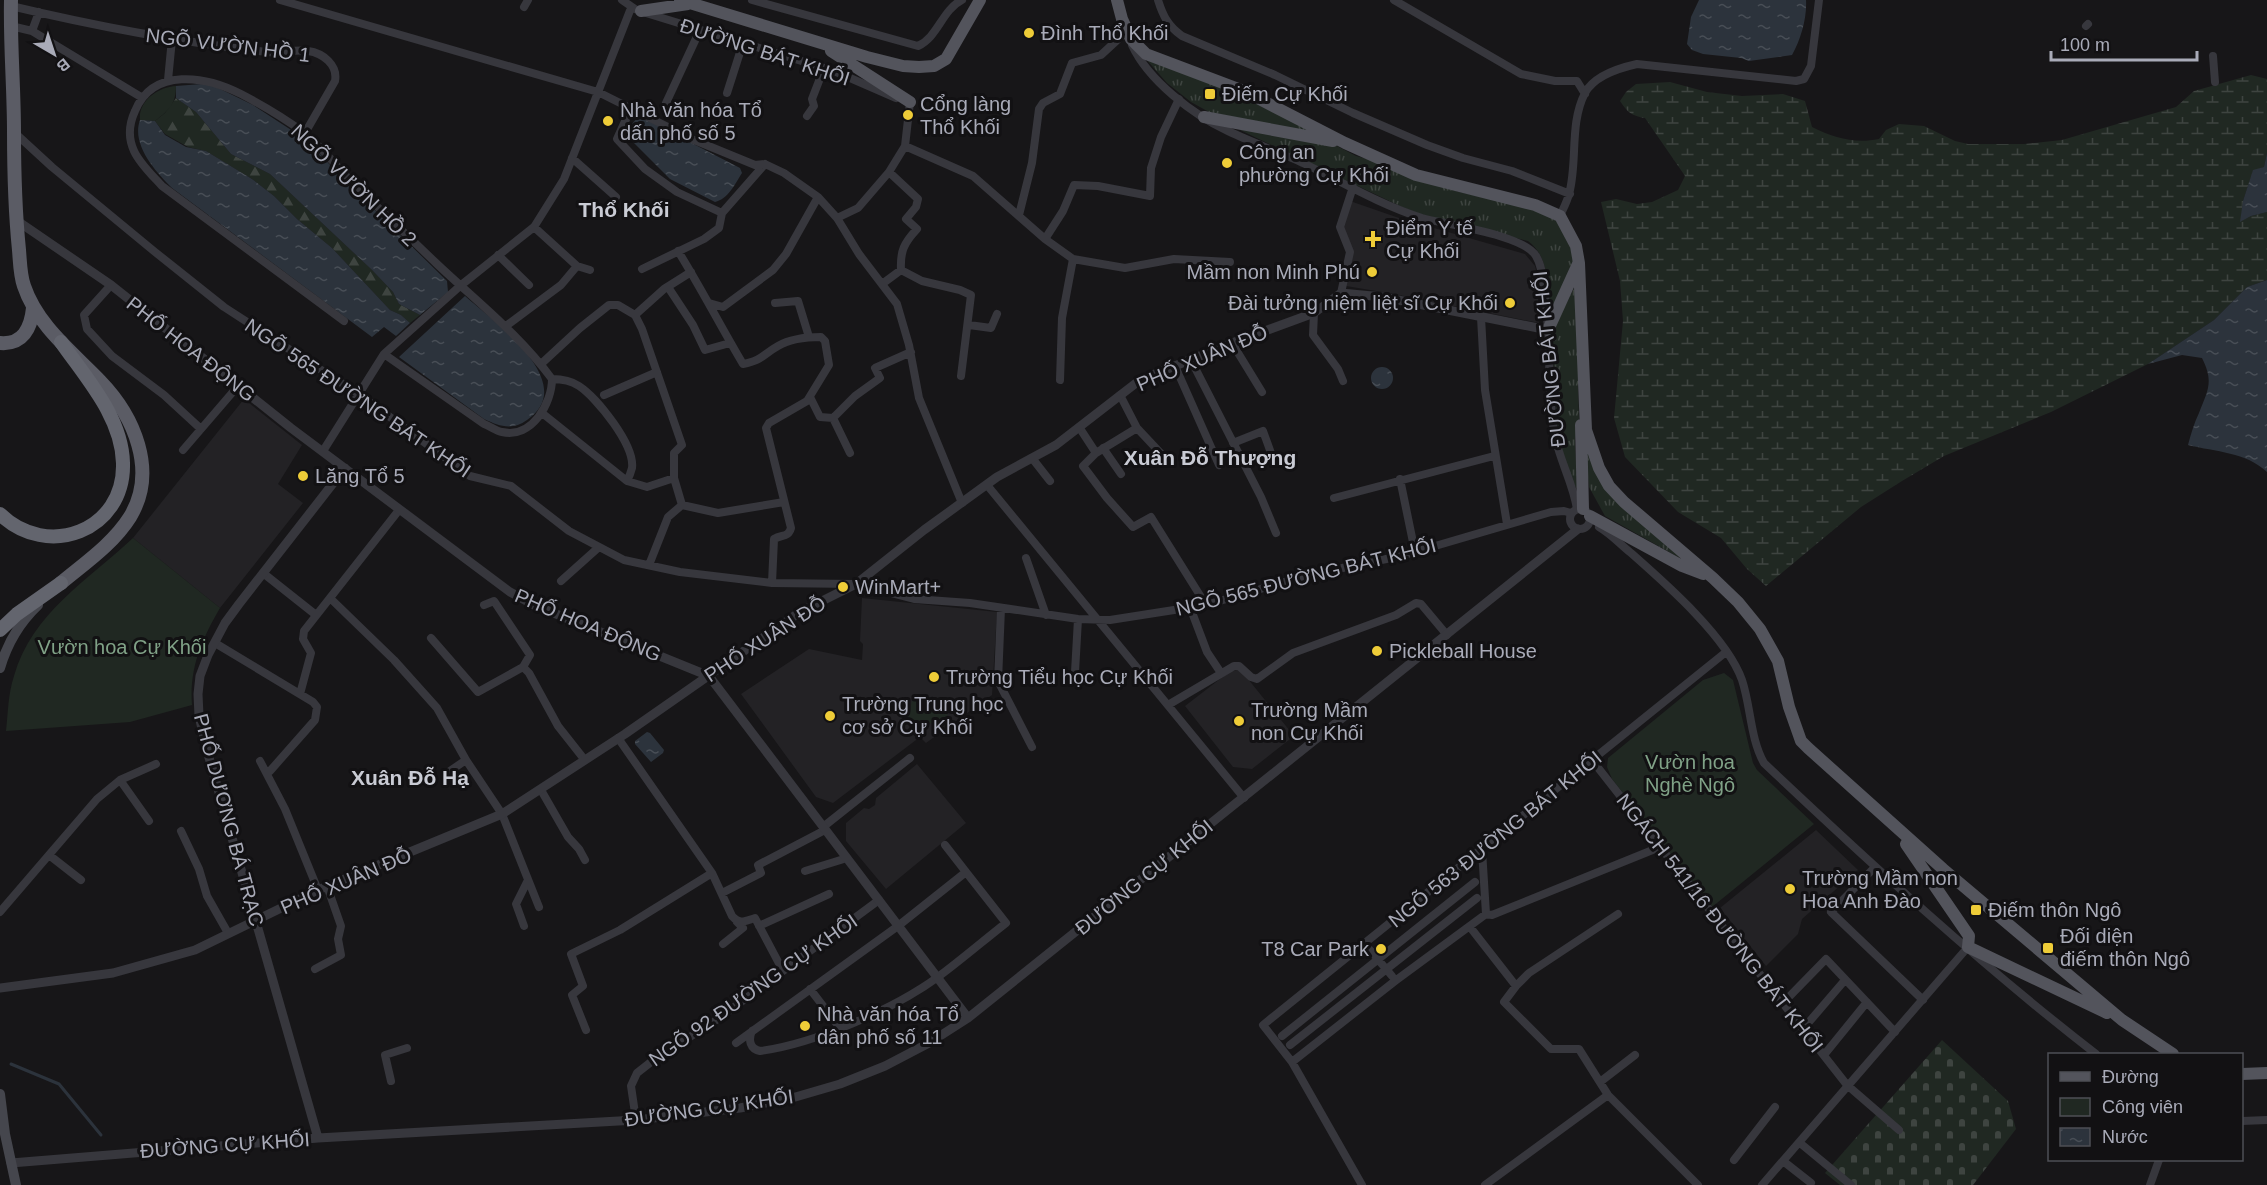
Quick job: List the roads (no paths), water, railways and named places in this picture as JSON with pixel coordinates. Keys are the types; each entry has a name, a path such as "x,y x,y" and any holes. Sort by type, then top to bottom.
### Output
{"highway":[{"path":"0,514 18,528 38,536 59,537 80,532 98,520 112,504 121,484 123,463 120,441 113,421 98,394 61,342 33,308 23,284 16,220 11,26 7,4"},
{"path":"0,343 15,341 27,332 32,323 33,308"},
{"path":"0,630 17,614 61,583 113,538 130,516 140,493 143,471 141,448 132,426 102,382 61,342"}],"main road":[{"path":"1117,0 1131,39 1146,54 1244,91 1345,143 1416,175 1535,205 1560,216 1576,246 1579,263 1586,430 1599,468 1609,486 1624,502 1713,578 1738,602 1760,630 1778,662 1789,706 1802,741 1895,828 2122,1020 2172,1053"},
{"path":"636,10 684,2 903,66 934,66 946,59 975,1"},
{"path":"818,42 910,102"},
{"path":"1204,117 1345,143"},
{"path":"1548,330 1579,263"},
{"path":"1585,394 1580,438 1582,514 1682,566 1713,578"},
{"path":"0,668 4,653 24,619 61,583"},
{"path":"1895,828 1969,936 1968,947 2122,1020"},
{"path":"2243,1074 2267,1073"},
{"path":"0,1094 16,1185"}],"street":[{"path":"280,0 598,92 694,140 755,165 765,164 784,173 818,197 837,219 859,254 897,304 911,352 919,398 962,503"},
{"name":"ĐƯỜNG BÁT KHỐI","path":"622,0 636,10 824,68 872,89 910,102"},
{"path":"752,0 918,46 927,40 957,1"},
{"path":"1158,0 1171,28 1182,36 1275,75 1353,113 1427,145 1463,158 1512,171 1569,194"},
{"path":"1394,0 1521,74 1555,81 1577,81 1585,94"},
{"path":"1560,216 1569,194 1576,127 1585,94 1600,78 1622,67 1637,64 1796,81 1804,79 1811,66 1820,0"},
{"name":"NGÕ VƯỜN HỒ 1","path":"7,4 113,29 172,39 269,53 308,51 329,62 336,71 335,81 305,133"},
{"path":"323,451 384,354 460,286 534,226 564,179 598,92 636,10"},
{"path":"32,31 39,12"},
{"path":"11,26 32,31 141,97"},
{"path":"666,103 700,30"},
{"path":"1019,215 1032,163 1039,109 1043,103 1060,94 1072,63 1101,55 1127,31"},
{"name":"ĐƯỜNG BÁT KHỐI","path":"1127,31 1135,52 1146,69 1179,99 1227,131 1300,162 1401,211 1512,239 1525,245 1538,260 1546,304 1554,432 1564,470 1582,514 1570,523 1578,529"},
{"path":"172,39 168,80 141,97 132,117 130,134 134,152 162,186 344,321"},
{"path":"727,93 743,43"},
{"path":"2213,56 2216,82"},
{"path":"807,116 814,106 812,99 824,68"},
{"name":"NGÕ VƯỜN HỒ 2","path":"168,80 194,80 220,85 241,94 305,133 363,194 460,286 506,326 552,379"},
{"path":"1045,239 1063,211 1074,184 1150,196 1151,168 1161,137 1179,99"},
{"path":"837,219 858,208 889,172 905,146 910,102"},
{"path":"631,108 617,139 645,169 677,192 722,213"},
{"name":"NGÕ 565 ĐƯỜNG BÁT KHỐI","path":"14,132 155,252 224,307 360,395 470,476 511,486 569,531 624,560 680,572 772,583 856,584 915,599 1078,619 1110,620 1206,605 1308,575 1415,552 1551,512 1564,511 1582,514"},
{"path":"13,154 27,144"},
{"path":"905,146 974,176 1045,239 1073,259 1125,268 1174,259 1230,261"},
{"path":"572,158 616,197"},
{"path":"642,269 704,238 718,228 722,213 765,164"},
{"path":"889,172 918,198 916,207 906,219 917,229 900,252 901,270"},
{"path":"1353,188 1340,227 1350,252 1341,293 1383,297 1548,330"},
{"path":"709,303 723,307 773,270 786,254 818,197"},
{"name":"PHỐ HOA ĐỘNG","path":"16,220 111,285 238,386 499,585 516,596 709,676"},
{"path":"534,226 577,266 590,270"},
{"path":"678,251 743,364 760,360 776,347 787,342 809,337 821,337 825,341 829,365 810,397 803,404 769,423 766,428 790,528 789,533 785,536 774,538 772,583"},
{"path":"498,255 529,285"},
{"path":"1060,380 1062,318 1073,259"},
{"path":"506,326 561,285 577,266"},
{"path":"882,284 901,270"},
{"path":"901,270 922,281 971,295 961,376"},
{"path":"635,315 668,287 691,272"},
{"path":"111,285 84,315 87,329 112,356 164,395 201,429"},
{"path":"668,287 693,325 705,350 730,343"},
{"name":"PHỐ XUÂN ĐỖ","path":"0,988 113,973 195,950 323,888 502,814 692,688 800,612 856,584 987,485 1056,445 1140,380 1314,313 1341,293"},
{"path":"775,303 798,300 809,337"},
{"path":"541,364 579,328 609,305 618,305 635,315 642,329 682,445 674,453 674,478 682,505"},
{"path":"1314,313 1313,335 1338,369 1343,381"},
{"path":"969,325 991,328 997,314"},
{"path":"1482,317 1485,390 1494,456 1507,524"},
{"path":"1232,343 1262,392"},
{"path":"810,397 820,417 833,418 855,396 880,378 875,368 911,352"},
{"path":"384,354 484,424 502,432 514,432 527,427 542,413 549,400 552,379 565,380 581,387 622,435 632,467 627,481"},
{"path":"1191,360 1261,497 1276,533"},
{"path":"1175,366 1219,465"},
{"path":"604,395 657,372"},
{"path":"183,450 238,386"},
{"path":"1120,395 1137,428 1167,460"},
{"path":"542,413 627,481 647,487 674,478"},
{"path":"833,418 850,453"},
{"path":"1079,427 1121,474"},
{"path":"1137,428 1100,451 1083,466 1133,527 1151,517 1206,605"},
{"path":"1233,443 1263,430 1271,453"},
{"path":"1334,498 1494,456"},
{"path":"1032,458 1050,481"},
{"name":"PHỐ DƯƠNG BÁ TRẠC","path":"318,1138 199,716 198,694 200,676 225,623 345,468"},
{"path":"1400,479 1415,552"},
{"path":"987,485 1244,798"},
{"path":"682,505 718,513 784,502"},
{"path":"649,565 668,517 682,505"},
{"path":"300,694 311,653 303,635 316,615 399,510"},
{"path":"1578,529 1584,528 1582,514"},
{"path":"1582,514 1659,578 1710,631 1726,652 1741,678 1756,743 1764,763 1875,867 1968,947 1995,974 2095,1053"},
{"name":"ĐƯỜNG CỰ KHỐI","path":"11,1163 318,1138 636,1120 740,1108 792,1098 840,1084 885,1066 929,1043 968,1018 1578,529"},
{"path":"561,581 599,547"},
{"path":"1026,558 1047,615"},
{"path":"263,573 316,615"},
{"path":"330,598 394,660 437,708 466,760 502,814 539,907"},
{"path":"431,638 478,692 523,667 530,655 494,601 484,605"},
{"path":"1168,705 1236,665 1253,679 1257,679 1293,653 1396,615 1416,603 1421,604 1447,635"},
{"path":"1190,607 1207,652 1221,673"},
{"path":"1001,608 998,681 1032,747"},
{"path":"1075,672 1074,649 1078,619"},
{"path":"214,643 316,705 318,715 270,771"},
{"name":"NGÕ 563 ĐƯỜNG BÁT KHỐI","path":"1292,1062 1263,1025 1726,652"},
{"path":"523,667 529,673 558,726 584,759"},
{"path":"689,668 692,688"},
{"path":"709,676 968,1018"},
{"path":"618,738 712,873 734,919 743,928 723,944"},
{"path":"722,893 761,873 758,865 824,829 910,758"},
{"path":"260,760 341,926 338,939 341,955 315,969"},
{"path":"447,773 466,760"},
{"name":"NGÁCH 541/16 ĐƯỜNG BÁT KHỐI","path":"1592,760 1848,1085 1899,1130"},
{"path":"0,912 97,799 120,780 156,764"},
{"path":"120,780 149,821"},
{"path":"541,790 568,837 585,860"},
{"path":"181,831 199,868 207,896 228,933"},
{"path":"753,1031 750,1037 751,1044 760,1051 807,1040 840,1028 894,1003 937,977 1006,923 945,845"},
{"path":"1362,1185 1292,1062 1395,981 1486,914 1492,915 1660,847"},
{"path":"1482,850 1486,914"},
{"path":"49,855 81,880"},
{"path":"805,872 847,858"},
{"path":"1875,867 1831,912 1923,1000"},
{"path":"586,1030 573,995 583,986 571,954 620,930 712,873"},
{"path":"736,1043 898,926 966,873"},
{"path":"524,926 516,904 528,880"},
{"path":"1282,1036 1475,882"},
{"path":"759,926 829,894"},
{"path":"1290,1045 1389,973 1477,898"},
{"name":"NGÕ 92 ĐƯỜNG CỰ KHỐI","path":"636,1120 631,1086 637,1073 718,1019 879,900"},
{"path":"1618,914 1529,973 1504,1002 1551,1049 1580,1049 1608,1095 1689,1182 1698,1185"},
{"path":"734,919 742,923 755,918 783,971"},
{"path":"1470,927 1516,986"},
{"path":"1364,944 1389,973"},
{"path":"1762,1185 1968,947"},
{"path":"1783,1003 1826,959 1895,1032"},
{"path":"1803,1029 1845,980"},
{"path":"810,989 840,1028"},
{"path":"1824,1055 1867,1002"},
{"path":"391,1081 385,1055 407,1048"},
{"path":"1600,1082 1635,1055"},
{"path":"1485,1185 1608,1095"},
{"path":"1734,1160 1775,1107"},
{"path":"2243,1121 2267,1120"},
{"path":"1800,1143 1851,1185"},
{"path":"1783,1161 1810,1183"},
{"path":"2150,1185 2160,1161"}],"water":[{"path":"1699,0 1806,0 1803,28 1792,55 1749,61 1703,54 1692,50 1687,44 1691,17"},
{"path":"202,84 214,86 253,105 308,141 343,179 447,281 448,292 420,315 399,304 393,292 372,270 270,174 231,154 196,112 176,98 176,86"},
{"path":"638,117 740,168 742,173 731,190 724,198 715,202 670,179 628,137 630,126"},
{"path":"140,120 155,121 165,135 186,147 206,151 252,179 332,248 390,310 401,315 410,323 396,336 384,327 372,337 172,188 152,166 142,148 138,129"},
{"path":"2267,153 2267,212 2251,216 2240,222 2243,201 2253,170 2264,167"},
{"path":"2267,280 2267,472 2250,460 2188,445 2209,380 2202,358 2182,355 2148,364 2214,320 2247,287"},
{"path":"465,296 511,336 538,371 544,389 541,405 521,423 505,426 484,419 399,357"},
{"path":"1382,367 1390,370 1393,378 1390,386 1382,389 1374,386 1371,378 1374,370"},
{"path":"647,732 664,750 651,762 635,744 635,741"}],"waterway":[{"path":"11,1064 59,1084 101,1135"}],"place":[{"name":"Đình Thổ Khối","path":"1029,33"},
{"name":"Điếm Cự Khối","path":"1210,94"},
{"name":"Cổng làng Thổ Khối","path":"908,115"},
{"name":"Nhà văn hóa Tổ dấn phố số 5","path":"608,121"},
{"name":"Công an phường Cự Khối","path":"1227,163"},
{"name":"Điểm Y tế Cự Khối","path":"1373,239"},
{"name":"Mầm non Minh Phú","path":"1372,272"},
{"name":"Đài tưởng niệm liệt sĩ Cự Khối","path":"1510,303"},
{"name":"Lăng Tổ 5","path":"303,476"},
{"name":"WinMart+","path":"843,587"},
{"name":"Pickleball House","path":"1377,651"},
{"name":"Trường Tiểu học Cự Khối","path":"934,677"},
{"name":"Trường Trung học cơ sở Cự Khối","path":"830,716"},
{"name":"Trường Mầm non Cự Khối","path":"1239,721"},
{"name":"Trường Mầm non Hoa Anh Đào","path":"1790,889"},
{"name":"Điếm thôn Ngô","path":"1976,910"},
{"name":"Đối diện điếm thôn Ngô","path":"2048,948"},
{"name":"T8 Car Park","path":"1381,949"},
{"name":"Nhà văn hóa Tổ dân phố số 11","path":"805,1026"}],"district":[{"name":"Thổ Khối","path":"624,210"},
{"name":"Xuân Đỗ Thượng","path":"1210,458"},
{"name":"Xuân Đỗ Hạ","path":"410,778"}],"park label":[{"name":"Vườn hoa Cự Khối","path":"122,647"},
{"name":"Vườn hoa Nghè Ngô","path":"1690,774"}]}
